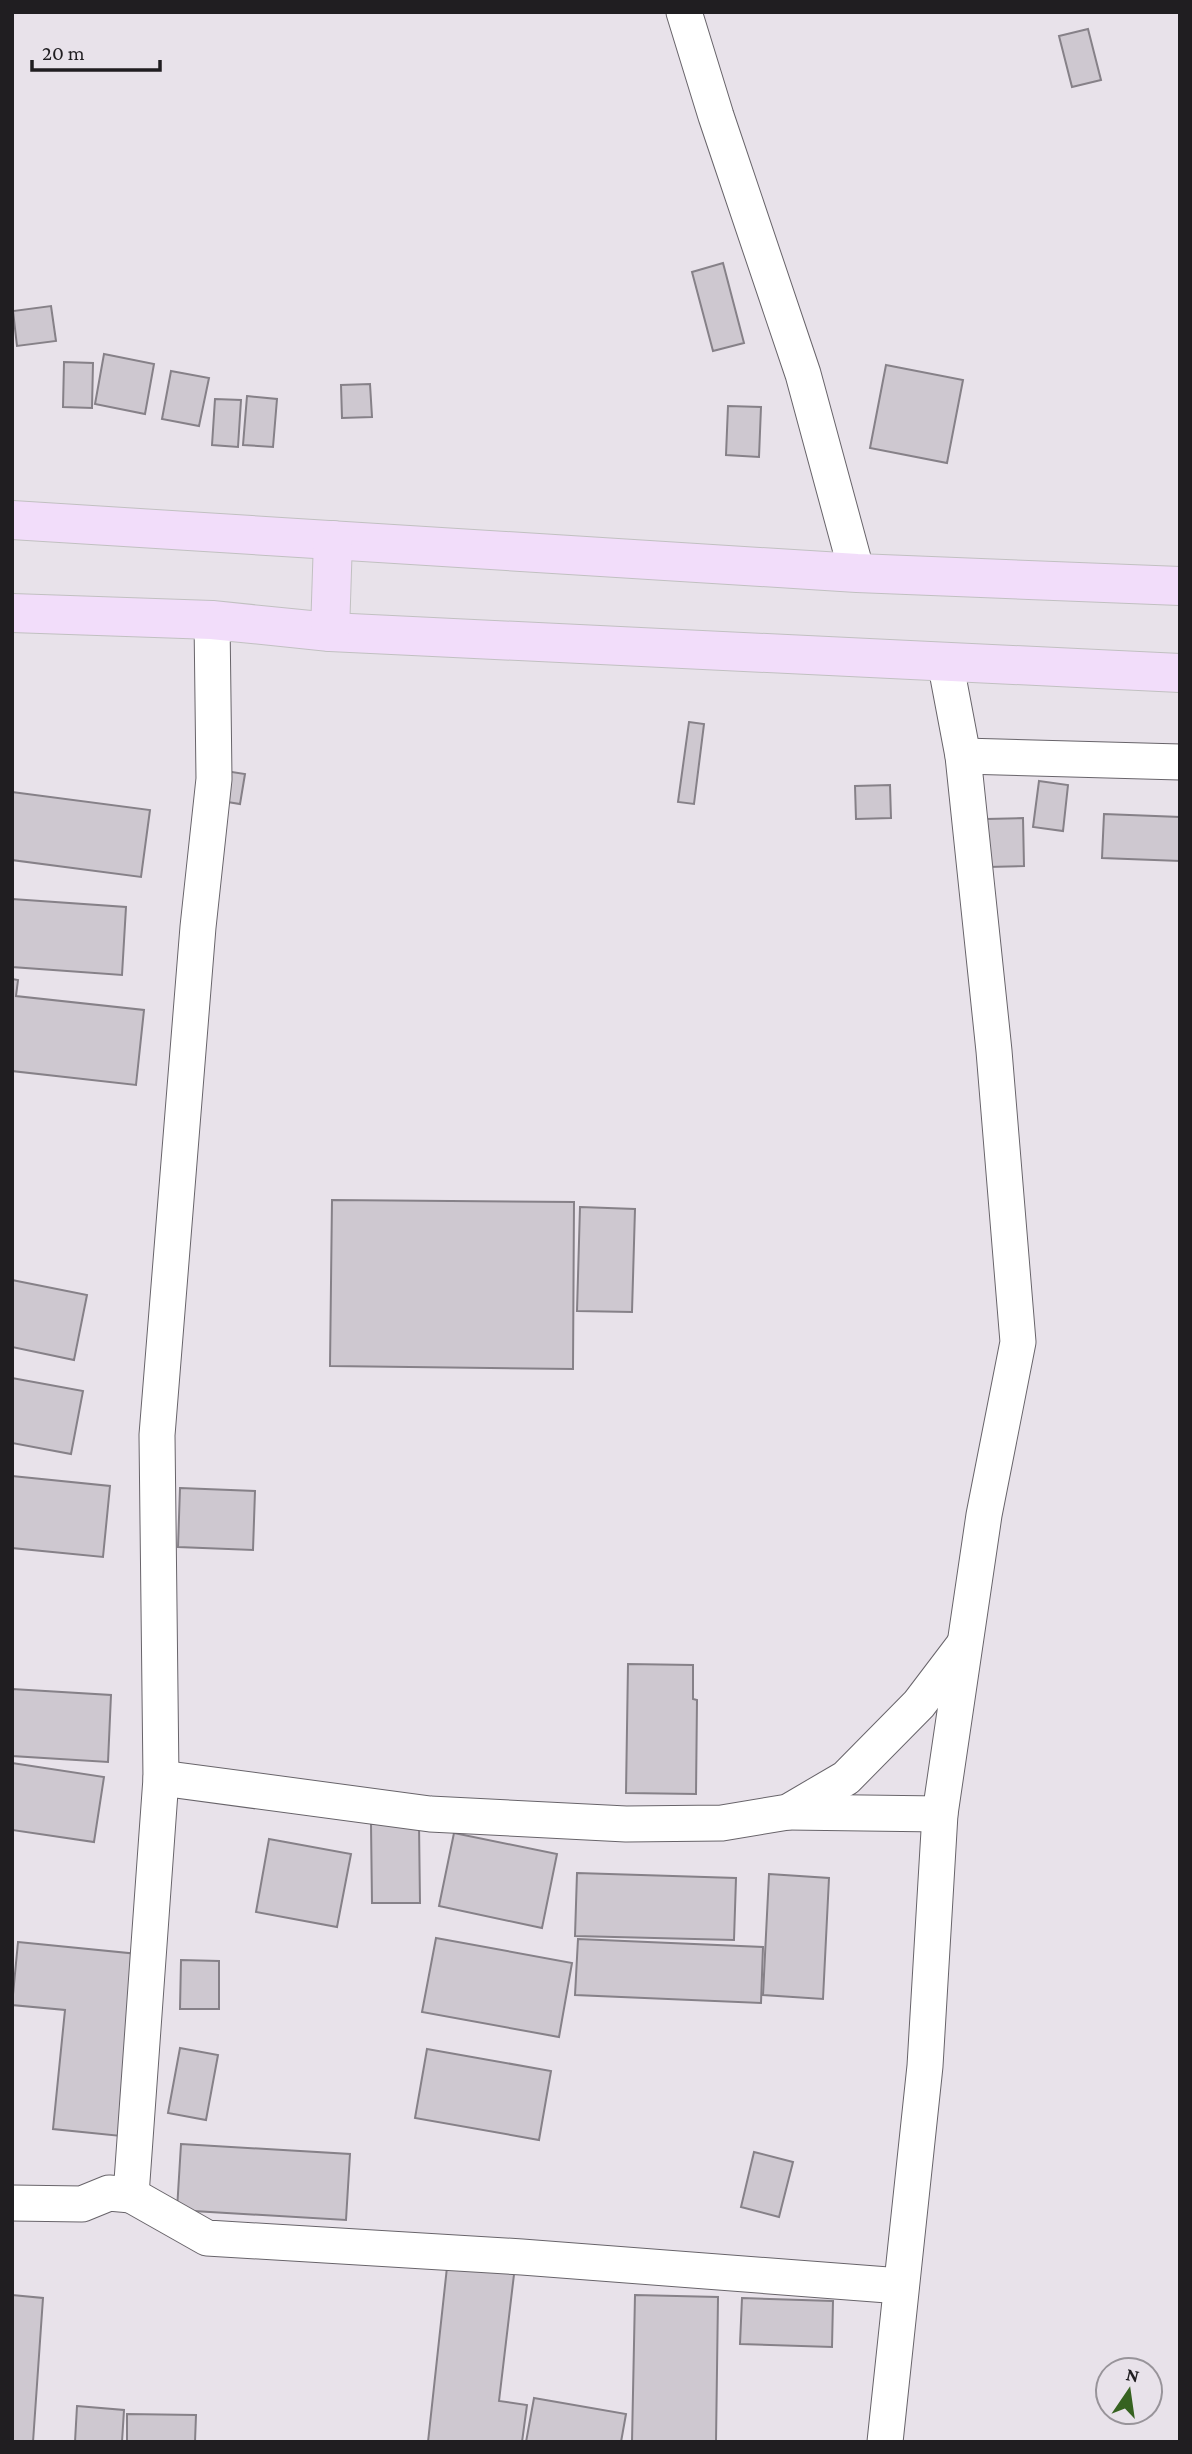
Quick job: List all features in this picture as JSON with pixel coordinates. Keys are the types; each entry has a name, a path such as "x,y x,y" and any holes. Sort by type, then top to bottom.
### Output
{"main road":[{"path":"12,520 857,573 1180,586"},
{"path":"330,632 333,540"},
{"path":"12,613 212,620 330,632 1180,673"}],"street":[{"path":"684,12 803,374 857,573"},
{"path":"131,2195 160,1778 157,1435 198,927 214,779 212,620"},
{"path":"885,2442 925,2066 940,1814 984,1515 1017,1342 994,1051 963,756 945,661"},
{"path":"963,756 1180,762"},
{"path":"788,1812 846,1778 919,1704 965,1643"},
{"path":"160,1778 430,1814 526,1820 626,1824 722,1823 788,1812 940,1814"},
{"path":"12,2203 82,2204 109,2193 131,2195 207,2238 522,2257 901,2286"}],"building":[{"path":"1088,29 1101,80 1072,87 1059,36"},
{"path":"723,263 744,343 713,351 692,272"},
{"path":"51,306 56,341 17,346 13,311"},
{"path":"104,354 154,364 145,414 95,404"},
{"path":"64,362 93,363 92,408 63,407"},
{"path":"886,365 963,380 947,463 870,448"},
{"path":"171,371 209,378 199,426 162,419"},
{"path":"370,384 372,417 342,418 341,385"},
{"path":"247,396 277,399 273,447 243,445"},
{"path":"215,399 241,400 238,447 212,445"},
{"path":"728,406 761,407 759,457 726,455"},
{"path":"689,722 704,724 694,804 678,802"},
{"path":"219,770 245,774 240,804 215,800"},
{"path":"1039,781 1068,785 1063,831 1033,827"},
{"path":"890,785 891,818 856,819 855,786"},
{"path":"12,792 150,810 141,877 12,860"},
{"path":"1104,814 1180,817 1180,861 1102,858"},
{"path":"1023,818 1024,866 988,867 987,819"},
{"path":"12,899 126,907 122,975 12,967"},
{"path":"12,979 18,980 16,996 144,1010 136,1085 12,1071"},
{"path":"332,1200 574,1202 573,1369 330,1366"},
{"path":"580,1207 635,1209 632,1312 577,1311"},
{"path":"12,1280 87,1295 74,1360 12,1347"},
{"path":"12,1378 83,1391 71,1454 12,1443"},
{"path":"12,1476 110,1486 103,1557 12,1548"},
{"path":"180,1488 255,1491 253,1550 178,1547"},
{"path":"628,1664 693,1665 693,1699 697,1700 696,1794 626,1793"},
{"path":"12,1689 111,1695 108,1762 12,1756"},
{"path":"12,1763 104,1777 94,1842 12,1830"},
{"path":"371,1824 419,1824 420,1903 372,1903"},
{"path":"454,1833 557,1854 542,1928 439,1906"},
{"path":"269,1839 351,1854 337,1927 256,1912"},
{"path":"577,1873 736,1878 734,1940 575,1936"},
{"path":"769,1874 829,1878 823,1999 763,1995"},
{"path":"436,1938 572,1963 559,2037 422,2012"},
{"path":"578,1939 763,1947 761,2003 575,1995"},
{"path":"18,1942 138,1954 121,2136 53,2129 65,2010 12,2005"},
{"path":"181,1960 219,1961 219,2009 180,2009"},
{"path":"180,2048 218,2055 206,2120 168,2113"},
{"path":"427,2049 551,2071 539,2140 415,2118"},
{"path":"181,2144 350,2154 346,2220 177,2210"},
{"path":"754,2152 793,2162 779,2217 741,2207"},
{"path":"448,2258 515,2266 499,2401 527,2405 522,2442 428,2442"},
{"path":"12,2295 43,2298 33,2442 12,2442"},
{"path":"635,2295 718,2297 716,2442 632,2442"},
{"path":"742,2298 833,2301 832,2347 740,2344"},
{"path":"534,2398 626,2414 621,2442 526,2442"},
{"path":"77,2406 124,2410 122,2442 75,2442"},
{"path":"127,2414 196,2415 195,2442 127,2442"}]}
